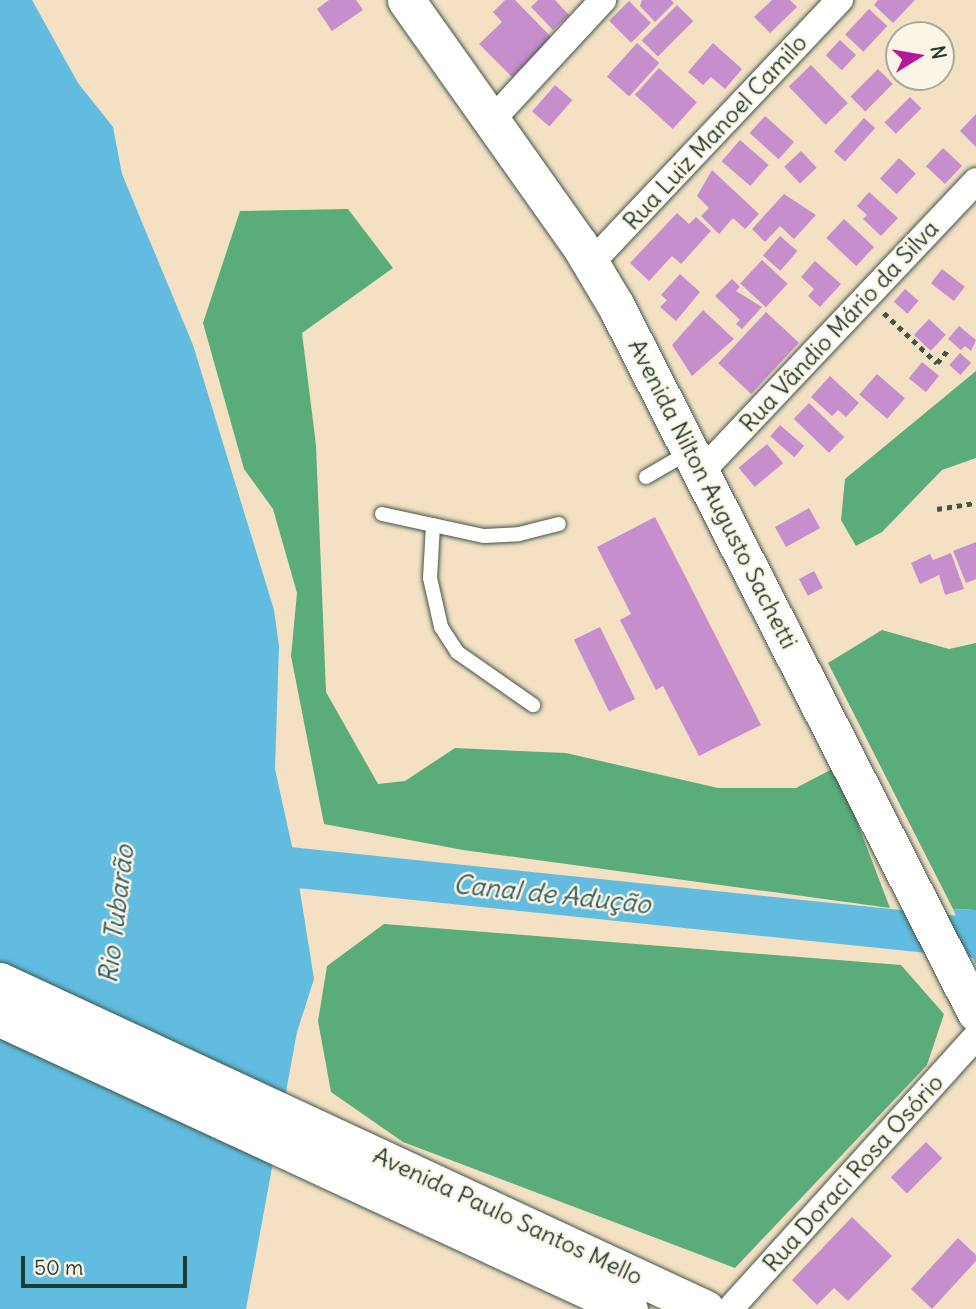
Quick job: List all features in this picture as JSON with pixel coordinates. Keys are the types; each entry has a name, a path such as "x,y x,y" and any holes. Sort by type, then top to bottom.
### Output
{"main road":[{"name":"Avenida Nilton Augusto Sachetti","path":"406,0 590,264 696,461 896,855 975,1019"},
{"path":"0,981 344,1157"},
{"path":"0,1018 344,1157"},
{"name":"Avenida Paulo Santos Mello","path":"344,1157 629,1309"},
{"name":"Avenida Paulo Santos Mello","path":"344,1157 706,1309"}],"street":[{"path":"491,121 603,0"},
{"name":"Rua Luiz Manoel Camilo","path":"590,264 840,0"},
{"name":"Rua Vândio Mário da Silva","path":"696,461 867,297 976,181"},
{"name":"Rua Doraci Rosa Osório","path":"730,1309 975,1019"}],"lane":[{"path":"646,477 696,461"},
{"path":"382,514 494,536 559,524"},
{"path":"433,525 430,578 441,627 457,652 533,705"}],"path":[{"path":"867,297 937,363 948,350"},
{"path":"937,509 976,503"}],"green space":[{"path":"348,209 393,268 302,333 316,445 326,692 378,784 405,781 455,748 566,753 718,788 796,788 836,767 890,908 463,850 324,824 291,656 297,593 273,509 244,469 203,323 240,211"},
{"path":"976,371 976,458 942,470 882,532 856,546 841,520 845,479"},
{"path":"882,630 949,649 976,643 976,910 953,909 828,663"},
{"path":"384,924 901,965 944,1014 927,1065 735,1268 403,1142 331,1092 318,1021 327,966"}],"water":[{"name":"Rio Tubarão","path":"0,0 32,0 78,83 113,127 122,174 193,345 274,610 279,646 275,769 295,860 314,979 297,1032 246,1309 0,1309"},
{"path":"953,909 976,910 976,965"}],"building":[{"path":"329,0 356,0 363,10 332,31 317,9"},
{"path":"505,0 515,0 559,45 540,63 533,56 512,77 479,44 502,22 493,12"},
{"path":"538,0 555,0 569,15 553,30 531,7"},
{"path":"642,0 671,0 674,3 655,22 640,6"},
{"path":"772,0 790,0 797,7 770,33 754,17"},
{"path":"878,0 915,0 895,21 891,21 874,5"},
{"path":"629,1 651,23 631,43 609,21"},
{"path":"677,5 693,21 658,57 642,40"},
{"path":"869,9 885,24 885,28 863,52 845,35"},
{"path":"840,40 856,55 842,70 826,55"},
{"path":"637,43 659,63 629,97 607,76"},
{"path":"713,43 742,69 725,89 711,77 703,85 688,72"},
{"path":"811,65 848,103 826,125 789,87"},
{"path":"659,68 697,102 673,129 635,95"},
{"path":"878,69 885,76 886,91 865,111 850,97"},
{"path":"555,85 572,100 549,127 532,111"},
{"path":"910,97 921,108 896,134 885,122"},
{"path":"976,114 976,147 960,131"},
{"path":"765,116 794,142 779,159 750,133"},
{"path":"864,118 875,128 845,161 834,151"},
{"path":"740,140 769,165 750,186 722,161"},
{"path":"943,148 962,166 945,184 926,166"},
{"path":"801,151 817,168 800,184 784,167"},
{"path":"899,158 916,174 897,194 880,178"},
{"path":"712,170 759,214 745,229 733,218 719,234 701,216 709,208 697,196"},
{"path":"869,192 898,218 881,236 863,219 867,215 857,206"},
{"path":"784,194 816,215 794,239 780,226 765,242 752,229"},
{"path":"677,213 689,224 696,217 711,231 681,264 672,256 649,281 630,263"},
{"path":"844,219 874,247 856,266 826,238"},
{"path":"780,236 797,251 780,271 763,256"},
{"path":"762,260 788,284 766,307 740,283"},
{"path":"815,261 841,284 820,307 808,296 814,289 801,277"},
{"path":"942,269 965,287 954,301 931,283"},
{"path":"680,274 700,292 676,321 660,307 667,300 661,295"},
{"path":"732,279 740,287 736,291 762,307 742,329 736,324 740,320 715,296"},
{"path":"905,289 919,301 907,314 894,302"},
{"path":"703,310 734,339 692,376 672,345"},
{"path":"766,312 799,343 751,394 718,363"},
{"path":"929,319 946,335 931,351 914,335"},
{"path":"959,326 976,340 971,351 965,346 961,350 948,339"},
{"path":"960,353 971,363 960,375 949,365"},
{"path":"922,362 939,376 926,392 909,378"},
{"path":"877,374 905,398 887,419 859,394"},
{"path":"830,376 859,403 846,417 838,410 832,416 811,397"},
{"path":"809,403 844,437 829,453 794,419"},
{"path":"780,425 804,446 794,457 770,436"},
{"path":"767,444 783,463 755,487 739,468"},
{"path":"809,508 820,528 786,547 775,527"},
{"path":"655,517 761,725 699,756 663,686 656,690 620,620 631,614 597,547"},
{"path":"976,542 976,579 966,583 953,551"},
{"path":"951,553 964,589 945,595 939,575 920,584 911,563 930,554 933,560"},
{"path":"814,571 823,588 808,596 799,579"},
{"path":"600,627 635,699 609,712 574,640"},
{"path":"926,1142 942,1158 907,1194 891,1177"},
{"path":"852,1217 892,1256 848,1301 834,1288 817,1305 792,1280"},
{"path":"958,1238 976,1255 976,1261 932,1309 911,1289"}],"waterway":[{"name":"Canal de Adução","path":"241,862 976,938"}]}
